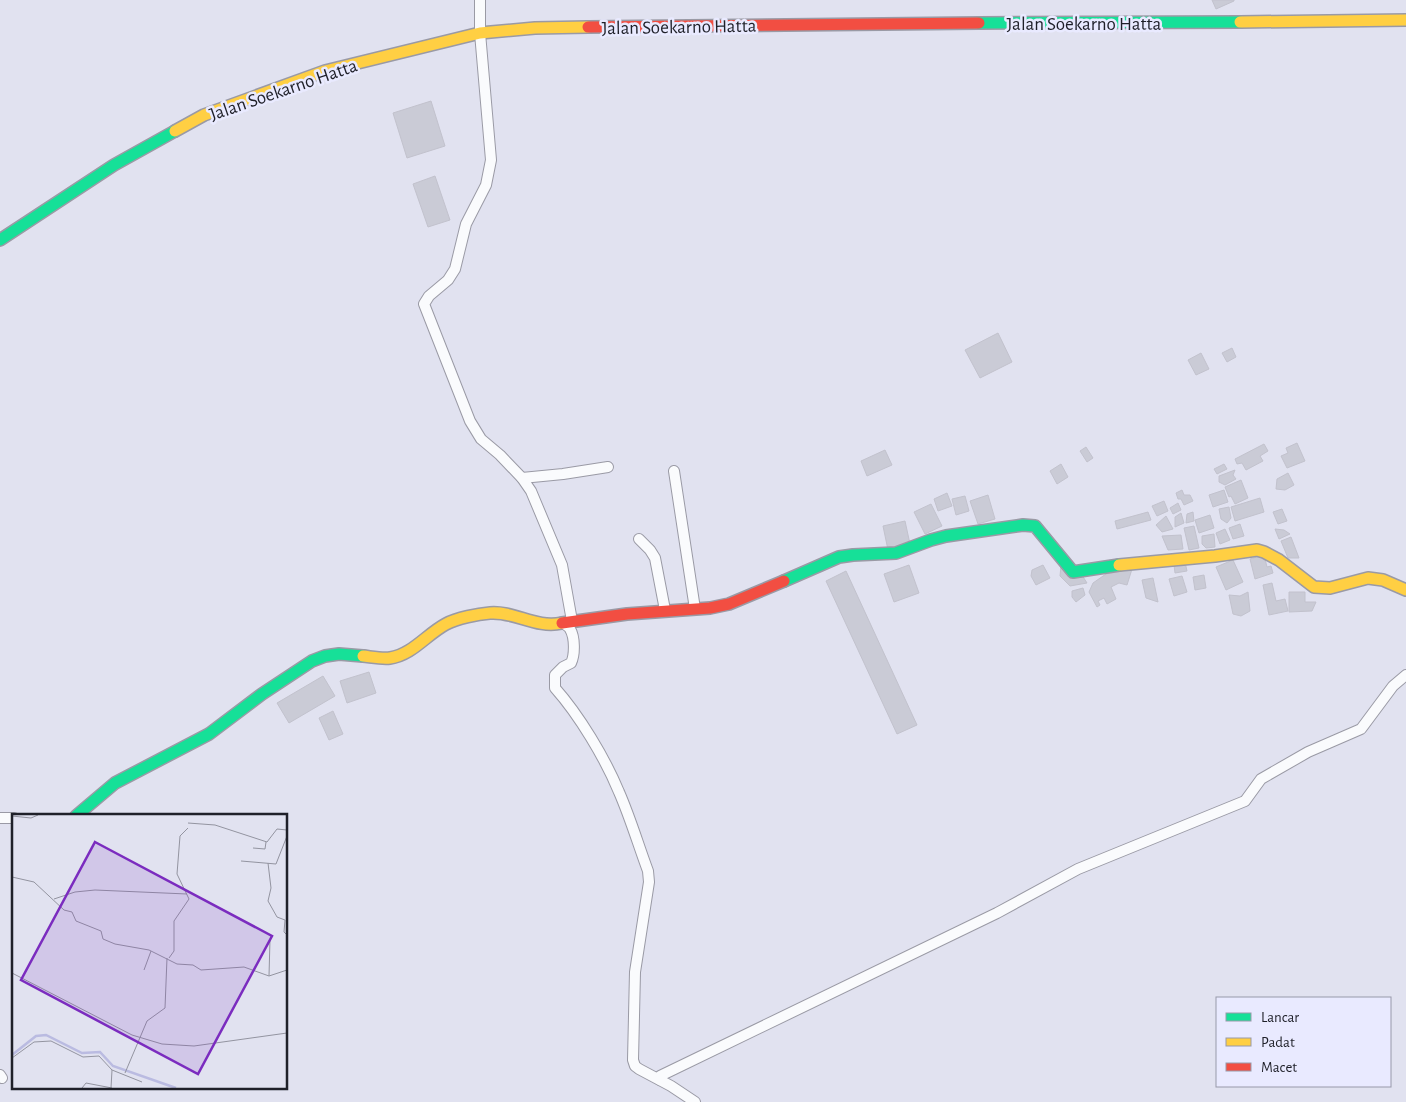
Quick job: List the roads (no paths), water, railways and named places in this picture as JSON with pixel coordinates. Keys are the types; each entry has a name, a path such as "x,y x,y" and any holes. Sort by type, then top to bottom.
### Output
{"street":[{"path":"480,0 480,34 491,160 486,185 466,224 455,268 448,280 429,296 424,304 470,421 481,439 500,455 522,478 531,491 562,565 568,622 572,633 573,656 571,663 563,667 555,675 555,688 564,698 598,750 618,790 648,871 649,882 635,972 632,1060 639,1069 695,1102"},
{"name":"Jalan Soekarno Hatta","path":"0,240 114,165 204,115 325,71 480,34 535,28 1406,20"},
{"path":"522,478 608,467"},
{"path":"674,471 695,609"},
{"path":"79,814 115,783 209,734 262,694 312,661 325,656 339,654 390,658 406,653 446,624 491,613 505,614 544,626 665,610 710,608 729,604 756,594 839,557 896,553 946,536 1023,525 1035,526 1072,572 1131,563 1215,556 1257,550 1276,558 1314,587 1322,589 1336,588 1370,578 1388,582 1406,590"},
{"path":"639,539 655,558 665,610"},
{"path":"660,1080 660,1076 997,914 1078,869 1245,801 1261,779 1308,752 1361,729 1393,686 1406,675"}]}
